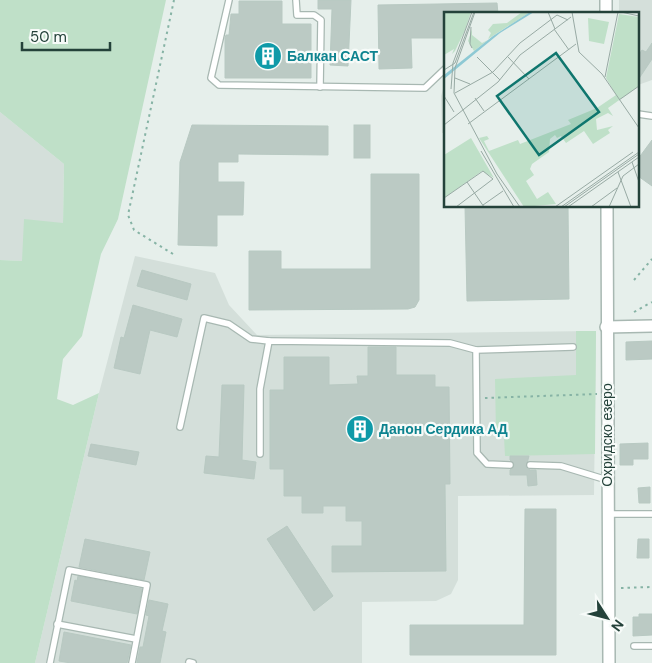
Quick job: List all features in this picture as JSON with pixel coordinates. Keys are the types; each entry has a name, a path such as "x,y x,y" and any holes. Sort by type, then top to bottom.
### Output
{"street":[{"name":"Охридско езеро","path":"606,208 609,663"},
{"path":"606,327 652,326"}],"lane":[{"path":"229,0 211,78 214,83 219,85 425,88 444,70"},
{"path":"296,0 297,15 314,15 321,20 320,87"},
{"path":"180,427 204,318 229,324 250,338 269,341 450,343 476,350 573,347"},
{"path":"260,454 260,389 269,341"},
{"path":"476,350 477,453 487,464 510,465"},
{"path":"530,465 561,466 608,480"},
{"path":"608,514 652,514"},
{"path":"50,663 69,570 147,585 132,663"},
{"path":"57,624 136,639"},
{"path":"634,646 652,646"}],"path":[{"path":"173,254 134,230 128,214 174,0"},
{"path":"634,280 652,259"},
{"path":"634,312 652,302"},
{"path":"477,398 607,393"},
{"path":"608,588 652,587"}],"shaded area":[{"path":"619,0 652,0 652,80 640,84 640,12 619,12"},
{"path":"444,86 444,133 442,133 441,96"},
{"path":"0,112 64,164 63,223 22,261 0,260"},
{"path":"135,256 215,273 229,305 257,335 596,331 594,495 458,496 458,580 451,594 436,601 362,602 362,663 35,663 99,393"}],"green space":[{"path":"0,0 166,0 118,219 101,254 82,336 63,359 57,399 73,405 99,393 35,663 0,663 0,260 22,261 24,219 63,223 64,164 0,112"},
{"path":"576,331 596,331 595,454 505,456 504,437 496,434 495,379 576,375"}],"building":[{"path":"318,0 351,0 348,66 330,65 332,9 318,9"},
{"name":"Балкан САСТ","path":"239,1 282,1 282,24 311,24 311,78 225,78 225,38 226,35 229,35 231,14 239,14"},
{"path":"497,3 498,12 444,12 444,38 411,38 412,68 379,69 378,5"},
{"path":"652,43 652,59 640,77 640,53 642,50 646,52"},
{"path":"192,125 328,126 328,155 238,154 238,162 218,162 218,182 244,182 243,215 217,215 217,246 178,245 180,162"},
{"path":"354,125 370,125 370,158 354,158"},
{"path":"652,140 652,186 640,177 640,156"},
{"path":"371,174 419,174 419,300 415,307 408,309 249,310 249,251 281,251 281,269 371,269"},
{"path":"465,208 568,208 569,299 467,301"},
{"path":"142,270 191,284 187,300 137,286"},
{"path":"133,305 182,319 177,337 150,330 140,374 114,368 121,337 124,338"},
{"path":"652,341 652,359 626,360 626,342"},
{"name":"Данон Сердика АД","path":"368,347 396,347 396,375 435,375 435,387 449,387 450,484 445,484 446,571 332,572 332,546 362,546 362,521 346,521 346,506 323,506 323,513 302,513 302,496 284,496 284,469 270,469 270,390 284,390 284,357 329,357 329,385 358,384 357,376 368,376"},
{"path":"222,385 244,385 242,460 256,462 254,479 204,473 206,456 219,457"},
{"path":"648,443 648,459 633,459 633,465 620,465 620,444"},
{"path":"91,444 139,452 136,465 88,456"},
{"path":"510,456 529,456 526,467 530,470 536,470 537,485 528,486 527,475 510,475 510,470 515,465 510,460"},
{"path":"650,487 650,503 639,503 638,488"},
{"path":"525,509 556,509 556,655 410,655 410,625 524,625"},
{"path":"287,526 333,596 314,611 267,539"},
{"path":"85,539 150,552 144,580 79,567"},
{"path":"638,539 649,539 649,558 637,558"},
{"path":"78,576 142,589 137,614 71,601 75,580 77,581"},
{"path":"149,600 168,604 162,631 166,632 160,663 137,663 140,647 143,647 149,616 146,615"},
{"path":"639,614 652,614 652,635 633,636 633,617 639,617"},
{"path":"64,632 131,645 127,663 71,663 59,661"}],"place":[{"name":"Балкан САСТ","path":"268,56"},
{"name":"Данон Сердика АД","path":"360,429"}]}
